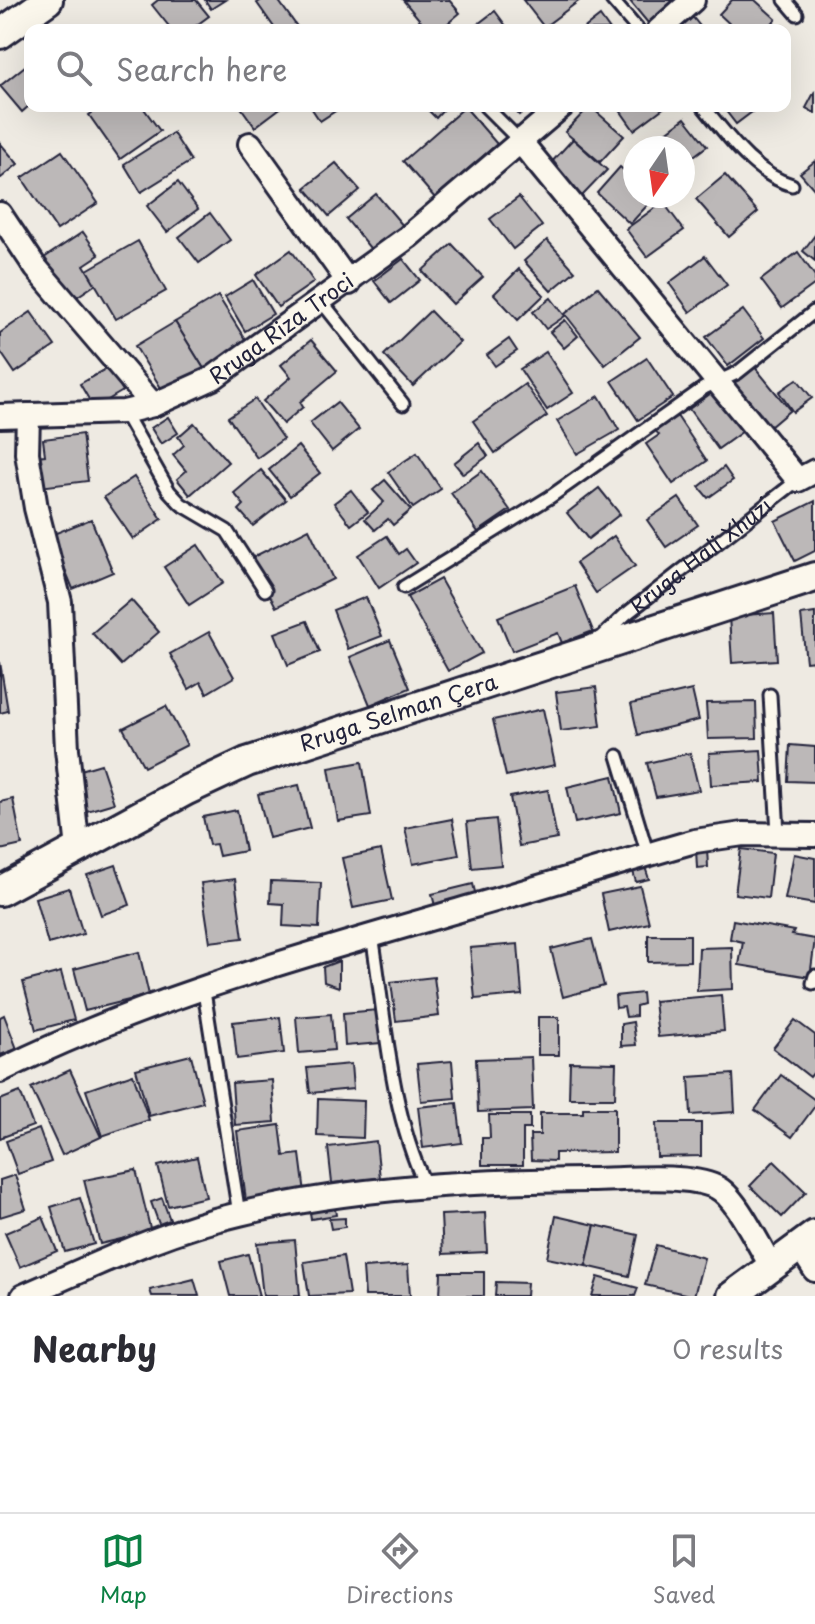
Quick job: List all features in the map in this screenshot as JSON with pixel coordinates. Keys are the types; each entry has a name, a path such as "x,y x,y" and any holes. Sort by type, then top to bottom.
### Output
{"street":[{"path":"0,34 48,0"},
{"path":"666,24 693,0"},
{"name":"Rruga Riza Troci","path":"0,416 124,412 153,405 213,378 349,283 554,112"},
{"path":"519,140 720,381 806,476"},
{"path":"250,144 349,283"},
{"path":"0,214 36,268 153,405"},
{"path":"28,415 27,453 36,508 60,602 67,749 78,849"},
{"name":"Rruga Selman Çera","path":"0,891 187,790 247,762 592,647 815,577"},
{"path":"0,1071 51,1046 203,985 371,934 695,841 743,834 815,835"},
{"path":"23,1296 188,1228 239,1214 425,1184 665,1180 715,1186 730,1197 771,1265"},
{"path":"732,1296 807,1240 815,1270"}],"lane":[{"path":"612,0 633,24"},
{"path":"785,0 797,14"},
{"path":"491,112 519,140"},
{"path":"708,112 753,162 776,181 792,185"},
{"path":"322,302 403,404"},
{"path":"404,587 550,497 704,388 737,373 815,311"},
{"path":"124,412 169,491 181,504 227,531 265,590"},
{"name":"Rruga Hali Xhuzi","path":"592,647 625,615 806,476"},
{"path":"770,695 778,833"},
{"path":"618,756 648,855"},
{"path":"371,934 410,1154 425,1184"},
{"path":"203,985 239,1214"}],"building":[{"path":"158,0 196,0 209,16 198,24 167,24 152,5"},
{"path":"205,0 225,0 211,9"},
{"path":"278,0 295,24 272,24 257,3"},
{"path":"403,0 449,0 460,13 447,24 423,24"},
{"path":"523,0 580,0 548,24 542,24"},
{"path":"629,0 675,0 648,23"},
{"path":"732,0 755,0 776,19 771,24 730,24 719,14"},
{"path":"495,11 505,24 478,24"},
{"path":"691,15 698,24 680,24"},
{"path":"600,16 606,24 590,24"},
{"path":"24,67 24,110 22,112 0,86"},
{"path":"815,91 815,113 806,108"},
{"path":"93,112 146,112 160,131 120,159 89,115"},
{"path":"244,112 275,112 255,127"},
{"path":"314,112 334,112 320,121"},
{"path":"459,112 469,112 497,144 435,198 403,161"},
{"path":"584,112 597,112 624,136 600,162 565,132"},
{"path":"621,112 658,112 634,130"},
{"path":"727,112 752,112 736,124"},
{"path":"685,118 707,146 695,155 695,136 661,136"},
{"path":"173,133 191,161 141,192 124,164"},
{"path":"573,139 607,170 582,196 549,165"},
{"path":"0,143 18,164 1,178 0,178"},
{"path":"62,151 98,203 57,230 22,178"},
{"path":"815,161 815,190 800,173"},
{"path":"336,163 360,190 329,216 305,188"},
{"path":"620,167 623,170 623,208 645,208 630,224 597,193"},
{"path":"725,175 758,212 729,237 696,199"},
{"path":"178,182 198,209 167,232 147,206"},
{"path":"376,194 404,227 374,253 346,219"},
{"path":"519,197 542,226 513,249 490,219"},
{"path":"655,208 668,208 684,230 647,257 626,229"},
{"path":"210,213 230,240 199,263 179,237"},
{"path":"83,232 99,255 84,265 96,284 69,302 41,260"},
{"path":"815,235 815,261 803,251"},
{"path":"547,240 575,271 551,291 524,261"},
{"path":"138,241 166,291 116,319 87,270"},
{"path":"452,244 483,277 453,304 422,271"},
{"path":"291,250 314,282 278,307 256,275"},
{"path":"798,252 815,276 815,284 782,308 761,280"},
{"path":"705,256 727,285 690,312 669,283"},
{"path":"403,259 420,280 391,303 374,281"},
{"path":"519,269 544,295 518,320 494,294"},
{"path":"253,280 273,314 245,331 225,297"},
{"path":"598,287 640,337 605,365 565,314"},
{"path":"218,296 248,344 206,372 175,322"},
{"path":"551,298 565,316 546,329 533,312"},
{"path":"743,310 764,338 728,366 706,337"},
{"path":"430,311 460,342 413,386 384,355"},
{"path":"31,312 55,346 15,373 0,351 0,333"},
{"path":"565,320 578,336 564,348 550,332"},
{"path":"175,322 206,372 166,396 135,346"},
{"path":"509,339 517,351 495,366 487,355"},
{"path":"311,340 337,371 300,402 303,407 283,424 263,401 291,377 281,365"},
{"path":"546,352 573,393 547,410 520,369"},
{"path":"647,358 673,397 638,420 612,381"},
{"path":"754,366 790,410 770,427 733,382"},
{"path":"109,367 123,391 94,408 80,384"},
{"path":"797,379 812,398 793,412 779,392"},
{"path":"525,384 547,416 495,453 473,421"},
{"path":"717,389 746,429 718,449 689,409"},
{"path":"599,396 619,430 577,454 557,421"},
{"path":"255,399 283,439 257,458 228,417"},
{"path":"337,402 359,429 332,451 310,423"},
{"path":"677,416 707,461 673,484 646,444 659,435 655,430"},
{"path":"168,417 178,433 161,444 151,428"},
{"path":"194,423 228,462 190,495 177,479 186,471 173,455 184,445 178,437"},
{"path":"82,434 88,481 40,487 36,456 45,455 43,439"},
{"path":"479,443 488,456 463,474 454,463"},
{"path":"298,446 320,473 290,496 269,470"},
{"path":"417,453 441,489 413,508 388,472"},
{"path":"724,467 733,480 708,498 699,487"},
{"path":"261,470 286,500 253,526 239,510 244,505 234,493"},
{"path":"482,471 510,510 478,532 451,493"},
{"path":"134,477 162,519 133,539 104,497"},
{"path":"385,480 411,510 393,525 388,519 375,530 365,519 384,502 373,490"},
{"path":"599,488 620,514 588,539 567,513"},
{"path":"351,490 368,512 351,525 334,503"},
{"path":"679,498 698,525 666,547 647,520"},
{"path":"815,501 815,551 795,561 775,521"},
{"path":"91,519 113,572 73,589 51,535"},
{"path":"309,529 333,579 276,607 251,558"},
{"path":"387,536 399,554 406,549 416,563 379,588 358,555"},
{"path":"614,536 635,566 596,593 576,563"},
{"path":"198,545 223,583 189,605 164,567"},
{"path":"440,579 482,653 448,671 407,597"},
{"path":"575,586 593,631 562,643 558,633 512,651 498,617"},
{"path":"366,597 382,636 348,649 333,610"},
{"path":"131,600 159,632 121,665 92,633"},
{"path":"774,613 777,660 732,663 729,616"},
{"path":"815,613 815,661 806,662 801,615"},
{"path":"307,621 320,652 288,665 275,633"},
{"path":"209,632 234,677 207,693 201,682 189,689 170,654"},
{"path":"390,640 410,688 370,705 350,657"},
{"path":"0,662 8,711 0,713"},
{"path":"596,687 601,726 561,731 556,692"},
{"path":"692,690 699,720 638,735 631,704"},
{"path":"756,702 757,738 708,739 706,703"},
{"path":"166,706 187,745 144,767 123,728"},
{"path":"543,709 555,765 506,776 493,720"},
{"path":"790,745 815,747 815,782 788,781"},
{"path":"761,750 763,782 711,785 709,753"},
{"path":"690,753 699,790 656,797 647,763"},
{"path":"362,762 371,816 338,821 329,768"},
{"path":"101,764 114,803 87,811 74,772"},
{"path":"613,776 621,813 575,823 567,787"},
{"path":"299,785 310,828 269,838 258,794"},
{"path":"548,790 557,839 519,846 510,797"},
{"path":"13,799 22,845 0,850 0,802"},
{"path":"237,810 245,851 219,856 216,844 209,845 203,817"},
{"path":"452,819 459,855 413,864 405,828"},
{"path":"496,819 501,865 472,868 467,822"},
{"path":"707,848 708,867 697,868 696,849"},
{"path":"741,849 773,853 768,898 735,894"},
{"path":"381,850 392,900 353,908 342,858"},
{"path":"794,854 815,858 815,904 785,899"},
{"path":"643,861 649,879 636,882 631,864"},
{"path":"116,865 130,905 101,915 87,875"},
{"path":"235,879 243,938 210,942 201,883"},
{"path":"271,881 321,883 319,928 283,926 284,904 270,903"},
{"path":"473,884 477,900 436,910 432,894"},
{"path":"640,886 649,923 609,932 601,894"},
{"path":"69,888 83,934 48,944 35,898"},
{"path":"733,920 794,931 792,935 815,939 810,977 739,965 743,942 730,939"},
{"path":"648,935 690,935 690,961 648,962"},
{"path":"592,939 604,986 563,997 551,949"},
{"path":"518,944 522,995 475,999 470,948"},
{"path":"732,947 733,989 697,991 699,948"},
{"path":"139,952 149,995 85,1011 74,969"},
{"path":"339,961 339,987 324,982 323,967"},
{"path":"61,972 74,1020 36,1030 23,982"},
{"path":"434,977 439,1016 396,1021 391,982"},
{"path":"642,993 643,1004 636,1006 636,1016 626,1017 624,1007 616,1008 615,996"},
{"path":"721,995 724,1031 658,1037 654,1001"},
{"path":"378,1010 381,1043 345,1046 343,1013"},
{"path":"331,1014 334,1050 299,1053 296,1017"},
{"path":"4,1015 17,1049 0,1055 0,1017"},
{"path":"280,1017 284,1053 237,1059 233,1022"},
{"path":"538,1017 559,1017 559,1055 538,1055"},
{"path":"795,1020 815,1035 815,1071 810,1077 773,1048"},
{"path":"633,1022 636,1045 621,1046 621,1024"},
{"path":"191,1055 203,1102 149,1116 136,1069"},
{"path":"531,1057 533,1110 478,1112 476,1059"},
{"path":"452,1061 455,1098 421,1101 417,1064"},
{"path":"570,1062 616,1063 615,1098 569,1098"},
{"path":"351,1064 353,1089 310,1093 307,1068"},
{"path":"70,1070 101,1137 62,1155 31,1088"},
{"path":"133,1074 149,1120 102,1136 86,1090"},
{"path":"733,1074 735,1112 691,1115 689,1077"},
{"path":"781,1075 815,1100 815,1106 792,1137 755,1110"},
{"path":"272,1080 275,1122 235,1125 232,1083"},
{"path":"20,1092 33,1126 0,1138 0,1100"},
{"path":"318,1099 364,1101 363,1138 317,1136"},
{"path":"457,1103 462,1143 423,1148 418,1107"},
{"path":"583,1108 615,1108 615,1152 555,1153 555,1161 531,1160 530,1135 540,1135 540,1113 583,1113"},
{"path":"489,1115 530,1115 530,1129 523,1129 523,1165 482,1165 482,1138 490,1138"},
{"path":"656,1123 701,1123 701,1156 657,1157"},
{"path":"280,1125 284,1156 300,1154 305,1193 246,1201 237,1131"},
{"path":"39,1129 51,1162 18,1174 6,1141"},
{"path":"376,1141 380,1178 332,1183 328,1147"},
{"path":"197,1157 206,1197 168,1206 158,1166"},
{"path":"774,1161 806,1192 782,1217 750,1186"},
{"path":"136,1170 151,1232 100,1244 84,1180"},
{"path":"15,1175 26,1209 0,1217 0,1180"},
{"path":"80,1198 94,1244 65,1252 51,1207"},
{"path":"162,1198 170,1220 159,1224 151,1202"},
{"path":"334,1203 336,1215 311,1219 309,1205"},
{"path":"485,1213 487,1252 443,1254 441,1215"},
{"path":"556,1216 595,1225 586,1266 547,1258"},
{"path":"43,1217 57,1251 20,1267 5,1233"},
{"path":"345,1218 345,1227 331,1229 329,1219"},
{"path":"595,1225 638,1235 629,1276 586,1266"},
{"path":"295,1240 300,1296 263,1296 257,1243"},
{"path":"656,1245 704,1258 694,1296 645,1285"},
{"path":"248,1254 259,1296 230,1296 221,1261"},
{"path":"343,1256 349,1294 309,1296 304,1262"},
{"path":"408,1265 410,1296 365,1296 363,1268"},
{"path":"441,1272 484,1272 484,1296 440,1296"},
{"path":"598,1277 638,1288 635,1296 592,1296"},
{"path":"194,1279 199,1296 152,1296 150,1290"},
{"path":"496,1282 527,1283 526,1296 495,1296"}]}
